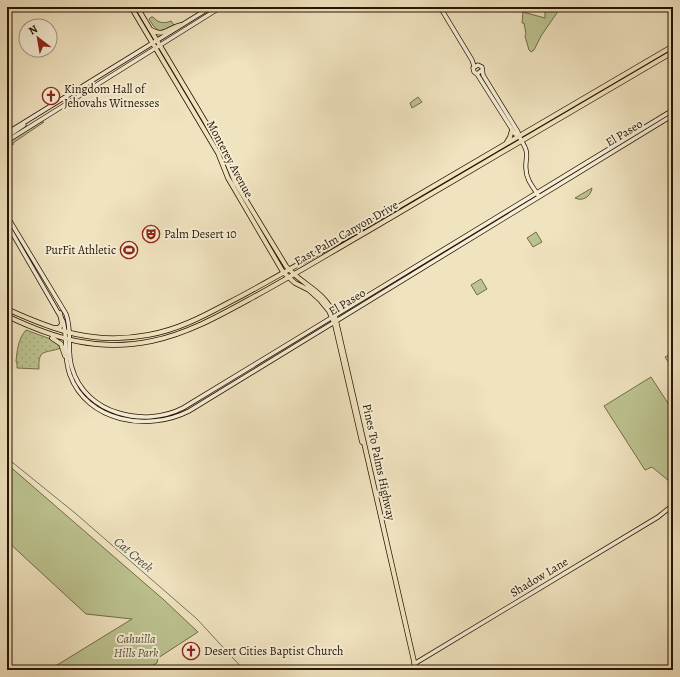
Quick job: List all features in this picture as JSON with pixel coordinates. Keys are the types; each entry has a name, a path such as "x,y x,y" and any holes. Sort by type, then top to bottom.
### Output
{"main road":[{"name":"Monterey Avenue","path":"131,7 217,141 240,190 293,275"},
{"name":"Monterey Avenue","path":"137,7 150,28 154,42"},
{"path":"150,28 157,33 162,33 181,25"},
{"name":"Monterey Avenue","path":"157,46 218,153 237,196 284,273 289,278"},
{"name":"East Palm Canyon Drive","path":"7,309 52,328 68,333 91,337 122,338 164,332 199,318 284,273 673,46"},
{"name":"East Palm Canyon Drive","path":"7,316 38,330 68,340 89,344 122,345 152,342 186,331 203,324 289,278 368,230 673,52"},
{"path":"579,107 580,104 598,90"},
{"path":"507,143 512,130"},
{"path":"206,133 209,134 213,140 217,141"},
{"path":"222,163 226,166 232,181 240,190"},
{"path":"408,207 408,204 423,195 429,189"},
{"path":"368,230 382,219 383,216"},
{"name":"Pines To Palms Highway","path":"293,275 317,291 328,303 334,319 416,670"},
{"name":"Pines To Palms Highway","path":"289,278 320,300 334,319"},
{"path":"52,328 59,328 62,324 60,313"},
{"path":"38,330 59,341 63,346 65,356"}],"street":[{"path":"7,133 211,7"},
{"path":"7,140 221,7"},
{"path":"440,7 476,66"},
{"path":"125,66 126,62 136,53"},
{"path":"109,76 121,66 122,62"},
{"path":"476,66 481,65 483,75 518,132 526,150 527,176 538,195"},
{"path":"476,66 474,72 477,74 512,130 519,136"},
{"path":"477,74 482,70"},
{"name":"El Paseo","path":"68,340 72,370 78,384 85,392 105,407 134,417 149,418 173,413 298,338 334,319 568,177 673,110"},
{"name":"El Paseo","path":"572,174 589,166 673,116"},
{"path":"7,140 8,136 22,127 27,121"},
{"path":"589,166 604,155"},
{"path":"7,216 66,314 69,324 65,356 74,385 88,401 98,409 123,420 141,422 163,420 177,416 304,340 334,319"},
{"path":"7,224 60,313 68,333"},
{"path":"287,350 287,347 298,338 304,340"},
{"path":"254,370 256,366 261,364 261,361"},
{"name":"Shadow Lane","path":"414,664 655,519 673,506"}],"green space":[{"path":"545,7 561,7 541,36 534,50 531,52 525,36 524,23 522,23 523,12 545,18"},
{"path":"151,17 161,22 171,21 174,25 162,31 157,30 149,19"},
{"path":"418,97 422,102 412,108 410,103"},
{"path":"41,122 44,122 13,143 13,145 11,141"},
{"path":"592,188 590,194 586,198 575,198"},
{"path":"536,232 542,242 533,247 527,238"},
{"path":"481,279 487,289 477,295 471,285"},
{"path":"26,330 56,341 61,348 41,355 39,369 17,368 16,362 18,345"},
{"path":"673,353 673,369 665,357"},
{"path":"651,377 673,411 673,442 670,444 673,450 673,487 669,481 652,467 645,470 604,406"},
{"name":"Cahuilla Hills Park","path":"7,464 164,600 198,632 158,658 157,663 144,670 49,670 132,619 86,614 7,541"}],"waterway":[{"name":"Cat Creek","path":"7,458 75,513 197,619 244,670"}],"place":[{"name":"Kingdom Hall of Jehovahs Witnesses","path":"51,96"},
{"name":"Palm Desert 10","path":"151,234"},
{"name":"PurFit Athletic","path":"129,250"},
{"name":"Desert Cities Baptist Church","path":"191,651"}]}
